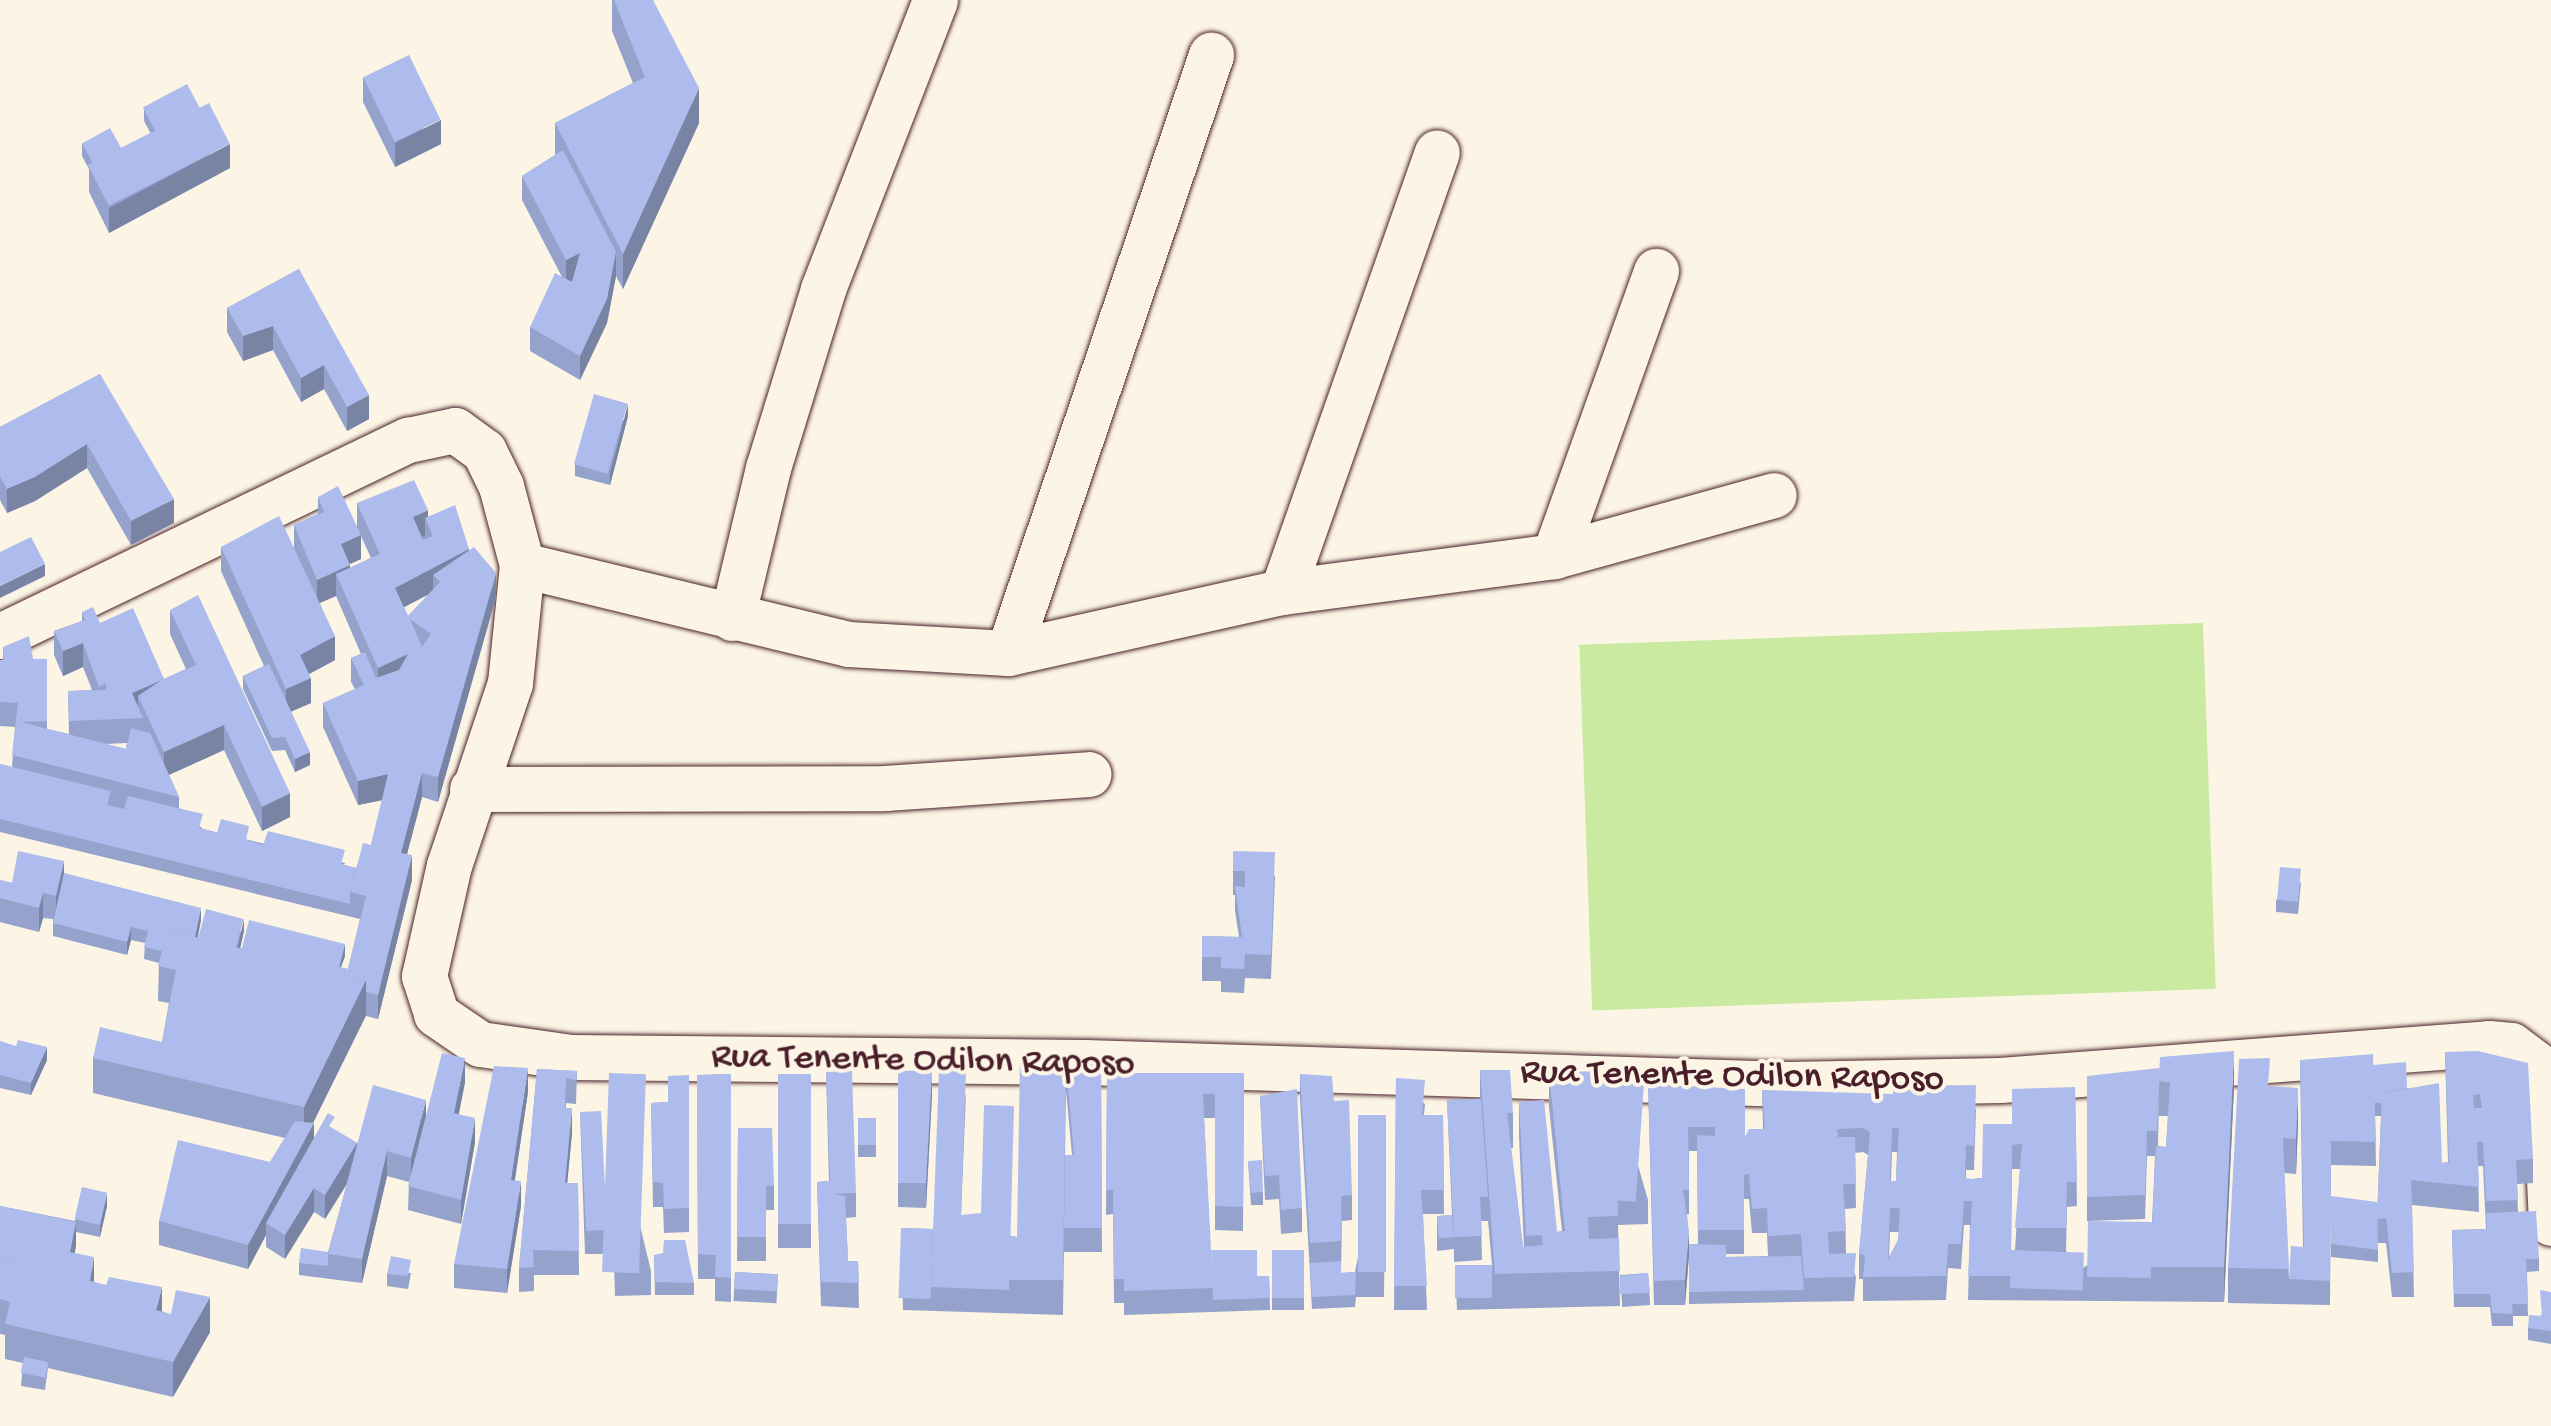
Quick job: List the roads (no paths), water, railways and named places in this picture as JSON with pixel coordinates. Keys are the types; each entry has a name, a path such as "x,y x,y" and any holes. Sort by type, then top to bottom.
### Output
{"street":[{"path":"732,618 768,468 823,289 935,0"},
{"path":"1008,654 1211,56"},
{"path":"1282,592 1437,153"},
{"path":"1554,556 1656,271"},
{"name":"Rua Tenente Odilon Raposo","path":"0,636 433,432 455,430 484,452 516,524 522,565 510,683 472,789 424,976 436,1014 454,1032 503,1052 1788,1084 2000,1080 2456,1043 2511,1045 2535,1063 2546,1116 2551,1223"},
{"path":"522,565 848,644 1008,654 1282,592 1554,556 1774,495"},
{"path":"472,789 826,789 1089,774"}]}
